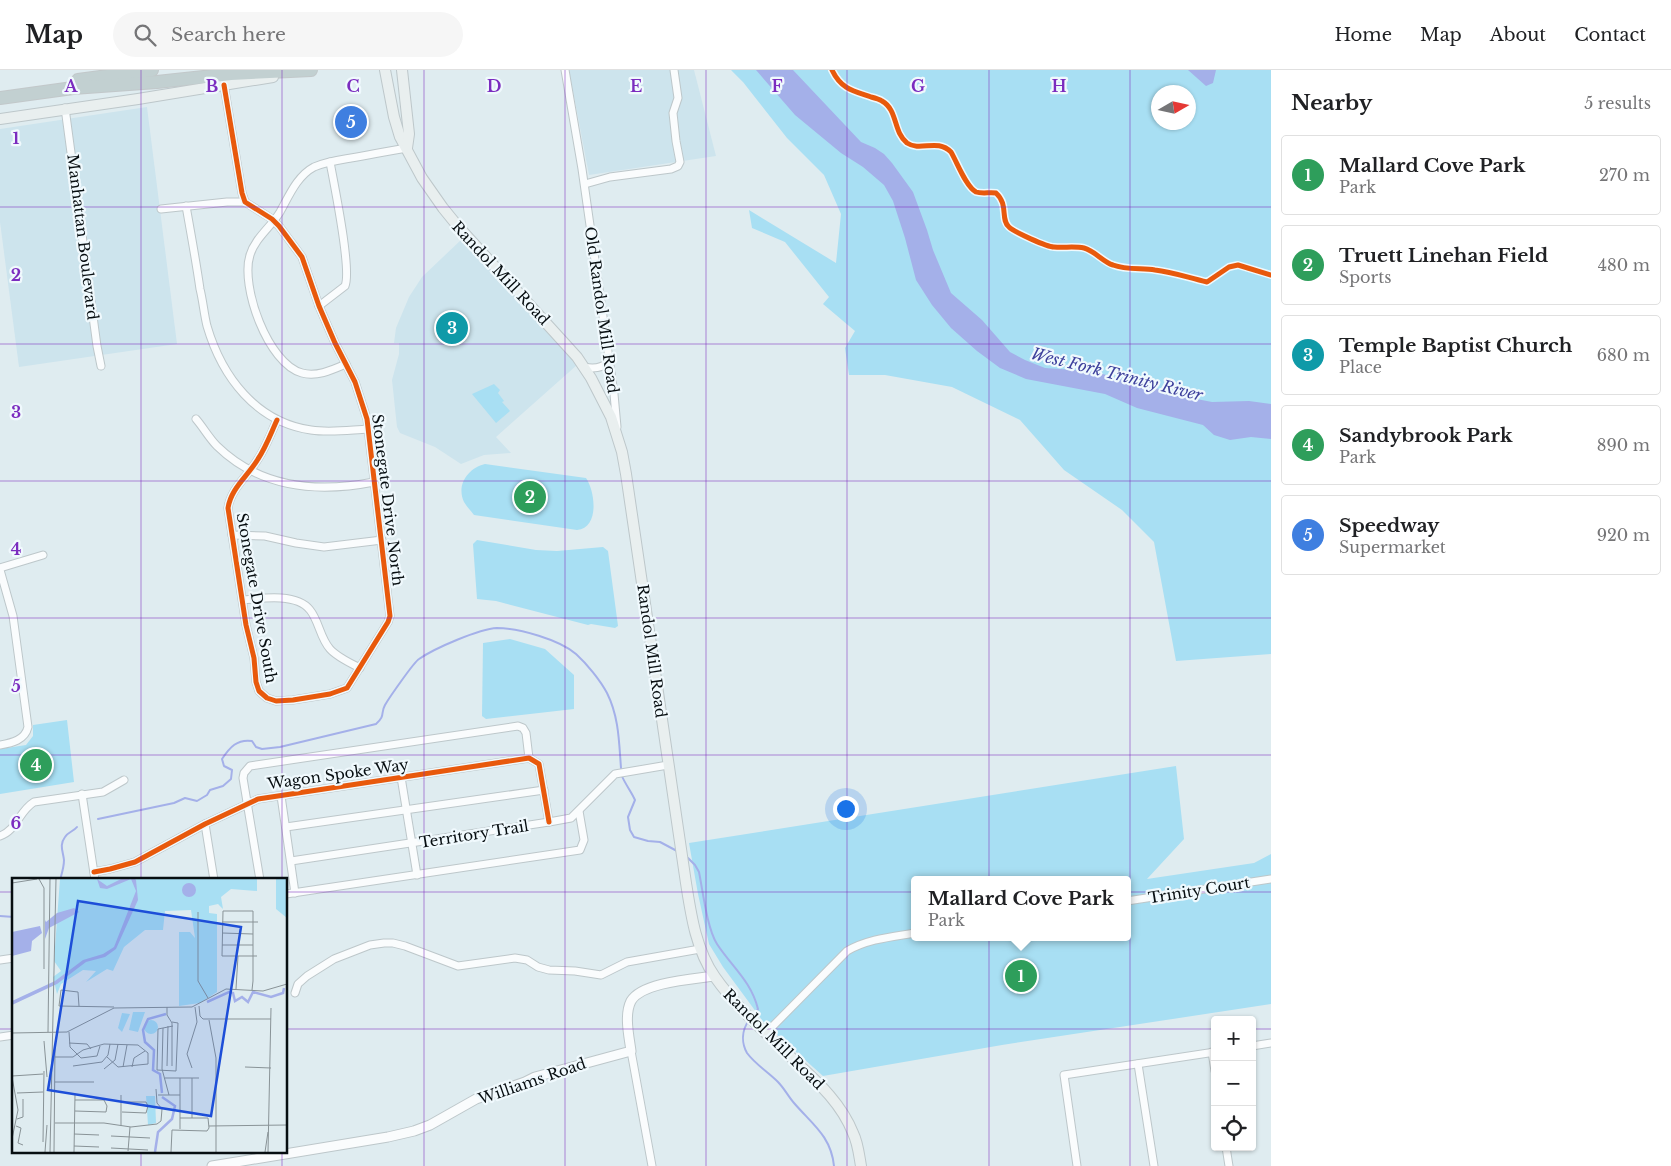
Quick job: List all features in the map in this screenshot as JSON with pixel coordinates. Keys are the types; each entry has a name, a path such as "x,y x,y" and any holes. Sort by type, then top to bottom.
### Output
{"highway":[{"path":"0,91 152,70"},
{"path":"0,98 73,88 231,74 312,70"}],"main road":[{"path":"0,119 65,108 138,99 312,70"},
{"name":"Randol Mill Road","path":"385,70 400,137 422,178 443,208 492,264 568,345 584,367 603,400 617,435 626,474 690,910 700,949 714,976 745,1012 814,1078 840,1108 853,1132 861,1166"},
{"name":"Randol Mill Road","path":"402,70 409,134 407,148"}],"street":[{"name":"Old Randol Mill Road","path":"565,70 585,184 614,394 617,435"},
{"path":"585,184 610,177 671,169 678,166 680,162 674,113 678,98 674,70"},
{"path":"161,209 227,202 246,202 242,193 224,85"},
{"name":"Manhattan Boulevard","path":"65,108 101,366"},
{"path":"346,364 322,373 302,373 291,368 278,355 267,339 259,322 250,289 248,268 250,255 254,244 275,222 294,187 315,167 330,162 407,148"},
{"path":"319,306 345,286 347,281 346,256 330,162"},
{"name":"Stonegate Drive North","path":"246,202 275,222 293,242 302,257 319,306 360,393 368,429 390,616 347,688 340,692 294,700 271,700"},
{"path":"186,206 207,326 222,363 243,394 259,409 277,420 294,427 311,430 340,431 368,429"},
{"path":"584,367 592,369 601,367 608,362 609,356"},
{"path":"196,418 217,445 250,471 284,482 311,487 338,488 374,482"},
{"name":"Stonegate Drive South","path":"271,700 259,690 256,682 254,658 246,625 228,508 232,492 258,459 277,420"},
{"path":"232,535 265,536 296,543 324,546 382,540"},
{"path":"0,744 18,740 27,731 28,727 13,616 0,569 42,555"},
{"path":"243,600 264,597 285,598 301,603 310,610 330,650 360,668"},
{"path":"260,878 244,778 250,766 518,726 524,728 526,733 529,758 539,764 550,822"},
{"name":"Wagon Spoke Way","path":"94,872 135,862 258,798 529,758"},
{"name":"Territory Trail","path":"291,861 571,818 615,774 668,765"},
{"path":"401,777 417,875"},
{"path":"0,836 13,828 27,806 34,802 103,792 124,780"},
{"path":"286,827 544,790"},
{"path":"82,794 95,878"},
{"path":"281,796 295,893"},
{"path":"288,894 580,850 584,840 579,811"},
{"path":"205,824 214,878"},
{"name":"Trinity Court","path":"1131,900 1271,879"},
{"path":"766,1033 847,951 859,944 911,934"},
{"path":"296,992 298,984 307,976 334,959 370,945 393,943 458,966 515,958 527,960 538,967 549,970 601,975 627,962 700,949"},
{"path":"652,1166 632,1051 628,1017 631,1002 636,994 661,985 714,976"},
{"path":"1256,1045 1271,1043"},
{"name":"Williams Road","path":"288,1153 414,1131 430,1125 476,1099 535,1077 632,1051"},
{"path":"1077,1166 1064,1075 1211,1052"},
{"path":"1138,1064 1154,1166"},
{"path":"1227,1151 1229,1166"},
{"name":"Williams Road","path":"212,1166 285,1154"}],"shaded area":[{"path":"569,70 694,70 716,156 589,175"},
{"path":"731,70 1271,70 1271,654 1176,661 1154,542 1122,510 1064,470 1020,420 952,387 885,375 849,375 845,348 855,331 823,304 829,297 785,242 752,228 749,210 836,263 841,214 824,175 787,138 743,82"},
{"path":"756,70 793,70 861,142 884,154 913,192 933,250 951,293 982,320 1010,352 1045,368 1091,371 1176,395 1212,402 1249,401 1271,404 1271,439 1251,437 1230,440 1214,435 1203,425 1137,408 1105,394 1026,379 1000,368 951,328 932,305 916,280 893,201 884,185 795,115"},
{"path":"1188,70 1216,70 1213,83 1206,86"},
{"path":"147,107 177,344 19,367 0,222 0,129"},
{"path":"462,239 531,311 577,365 496,437 511,453 484,455 461,464 435,447 400,433 397,427 392,380 399,354 399,343 394,343 396,328 409,297 422,277"},
{"path":"494,384 500,390 498,393 504,401 502,402 510,411 496,423 472,394"},
{"path":"485,464 586,478 592,491 594,508 589,523 584,528 577,530 474,515 464,502 462,496 463,484 465,478 473,469"},
{"path":"477,540 536,550 557,551 603,547 608,551 618,626 615,628 588,625 496,601 477,599 473,544"},
{"path":"510,639 545,649 574,675 574,709 486,719 482,716 483,643"},
{"path":"67,720 74,782 0,794 0,749 26,745 33,736 33,725"},
{"path":"1176,766 1184,839 1147,879 1254,863 1271,854 1271,1004 1002,1045 823,1076 765,1024 723,967 709,944 689,843"}],"waterway":[{"path":"98,819 174,803 185,798 197,801 207,795 210,790 223,786 231,779 232,770 224,766 222,759 231,748 242,741 252,741 256,747 262,749 280,747 376,724 382,716 387,701 419,659 457,640 497,628 516,630 560,644 576,654 589,667 607,693 614,711 618,730 621,768"},
{"path":"621,774 635,800 628,817 630,830 634,837 660,842 677,851"},
{"path":"61,878 64,863 62,843 66,835 77,827"},
{"path":"688,858 699,872 708,919 717,944 746,982 755,999 758,1009 753,1015"},
{"path":"0,916 12,917"},
{"path":"749,1020 743,1036 747,1053 778,1082 794,1103 820,1131 829,1146 834,1166"}],"cycle path":[{"path":"832,70 839,81 848,88 880,100 887,105 891,110 899,133 907,143 918,146 940,146 951,152 965,180 972,189 978,193 996,193 1002,202 1006,224 1031,239 1054,247 1084,248 1109,264 1118,267 1162,271 1207,282 1229,267 1238,265 1271,275"},
{"path":"224,85 245,202 272,219 302,257 319,306 355,382 367,419 390,616 347,688 330,694 276,701 267,698 259,691 256,682 254,658 246,625 228,508 240,482 261,454 277,420"},
{"path":"94,872 135,862 205,824 258,799 529,758 539,764 549,822"}],"place":[{"name":"Speedway","path":"351,122"},
{"name":"Temple Baptist Church","path":"452,328"},
{"name":"Truett Linehan Field","path":"530,497"},
{"name":"Sandybrook Park","path":"36,765"},
{"name":"Mallard Cove Park","path":"1021,976"}],"water label":[{"name":"West Fork Trinity River","path":"1117,374"}]}
